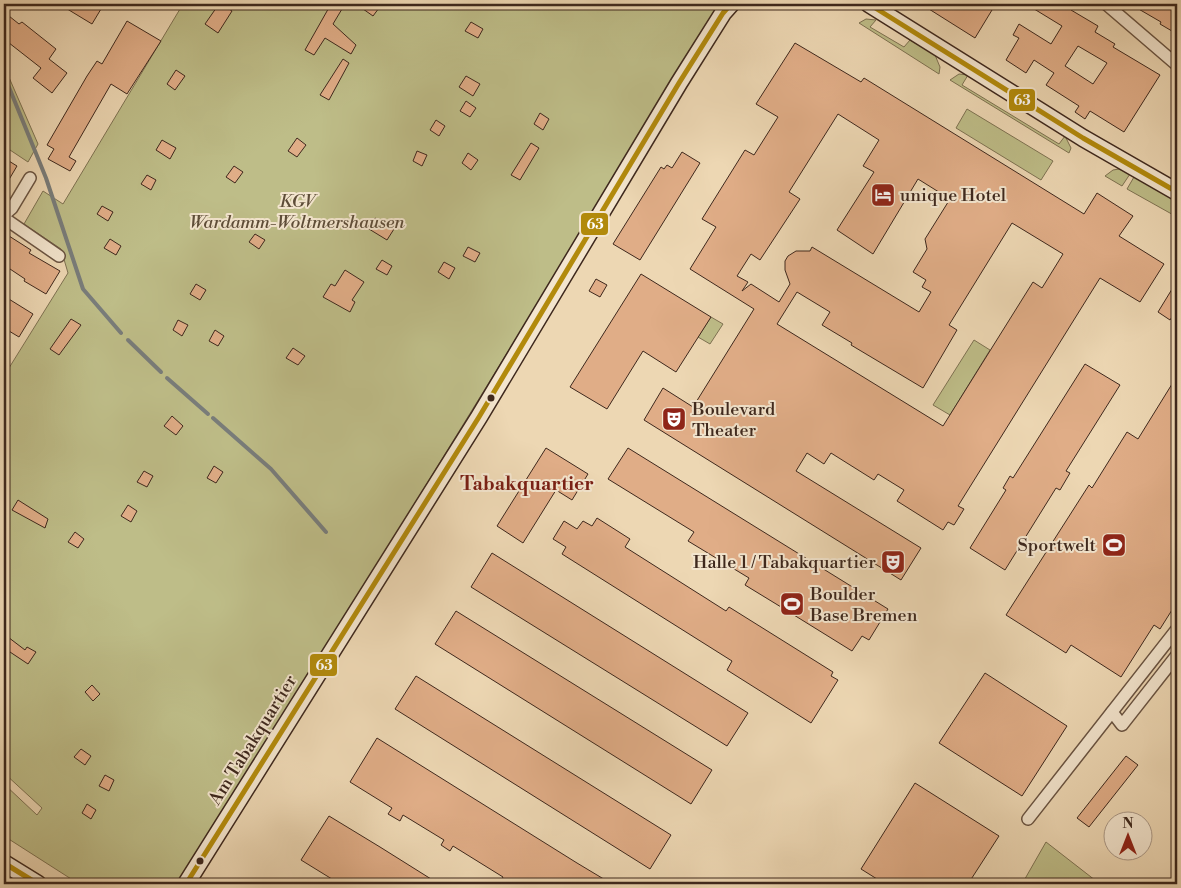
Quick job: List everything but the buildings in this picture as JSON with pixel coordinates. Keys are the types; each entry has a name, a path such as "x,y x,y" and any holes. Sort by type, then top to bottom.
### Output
{"street":[{"name":"Am Tabakquartier","path":"186,884 479,417 679,83 723,13 731,4"},
{"path":"869,4 1083,138 1177,192"},
{"path":"1106,4 1177,65"},
{"path":"30,178 12,208 4,216 59,256"},
{"path":"1028,819 1177,629"},
{"path":"1112,712 1122,725 1177,655"},
{"path":"4,862 38,884"}],"green space":[{"name":"KGV Wardamm-Woltmershausen","path":"183,4 721,4 711,17 208,840 176,884 79,884 4,836 4,784 37,815 42,808 4,773 4,376 68,273 61,249 24,224 43,191 63,204"},
{"path":"866,19 876,20 870,27 904,47 910,40 935,55 940,67 939,74 859,23"},
{"path":"4,66 38,144 28,162 4,146"},
{"path":"959,74 968,75 962,85 1059,144 1065,136 1071,148 1069,153 950,80"},
{"path":"967,109 1053,161 1041,180 956,128"},
{"path":"1119,169 1130,174 1122,186 1105,176 1113,170"},
{"path":"1134,177 1177,201 1177,217 1127,189"},
{"path":"711,317 723,324 710,344 698,337"},
{"path":"974,340 990,350 950,415 933,405"},
{"path":"1046,842 1100,884 1022,884"}],"waterway":[{"path":"4,75 46,178 83,289 121,333"},
{"path":"128,340 161,372"},
{"path":"167,378 208,414"},
{"path":"213,418 271,469 326,532"}],"transit line":[{"name":"63","path":"186,884 479,417 679,83 723,13 731,4"},
{"name":"63","path":"869,4 1083,138 1177,192"},
{"name":"63","path":"4,863 38,884"}],"place":[{"name":"unique Hotel","path":"883,195"},
{"name":"Boulevard Theater","path":"674,419"},
{"name":"Sportwelt","path":"1114,545"},
{"name":"Halle 1 / Tabakquartier","path":"893,562"},
{"name":"Boulder Base Bremen","path":"792,604"}],"district":[{"name":"Tabakquartier","path":"527,484"}]}
